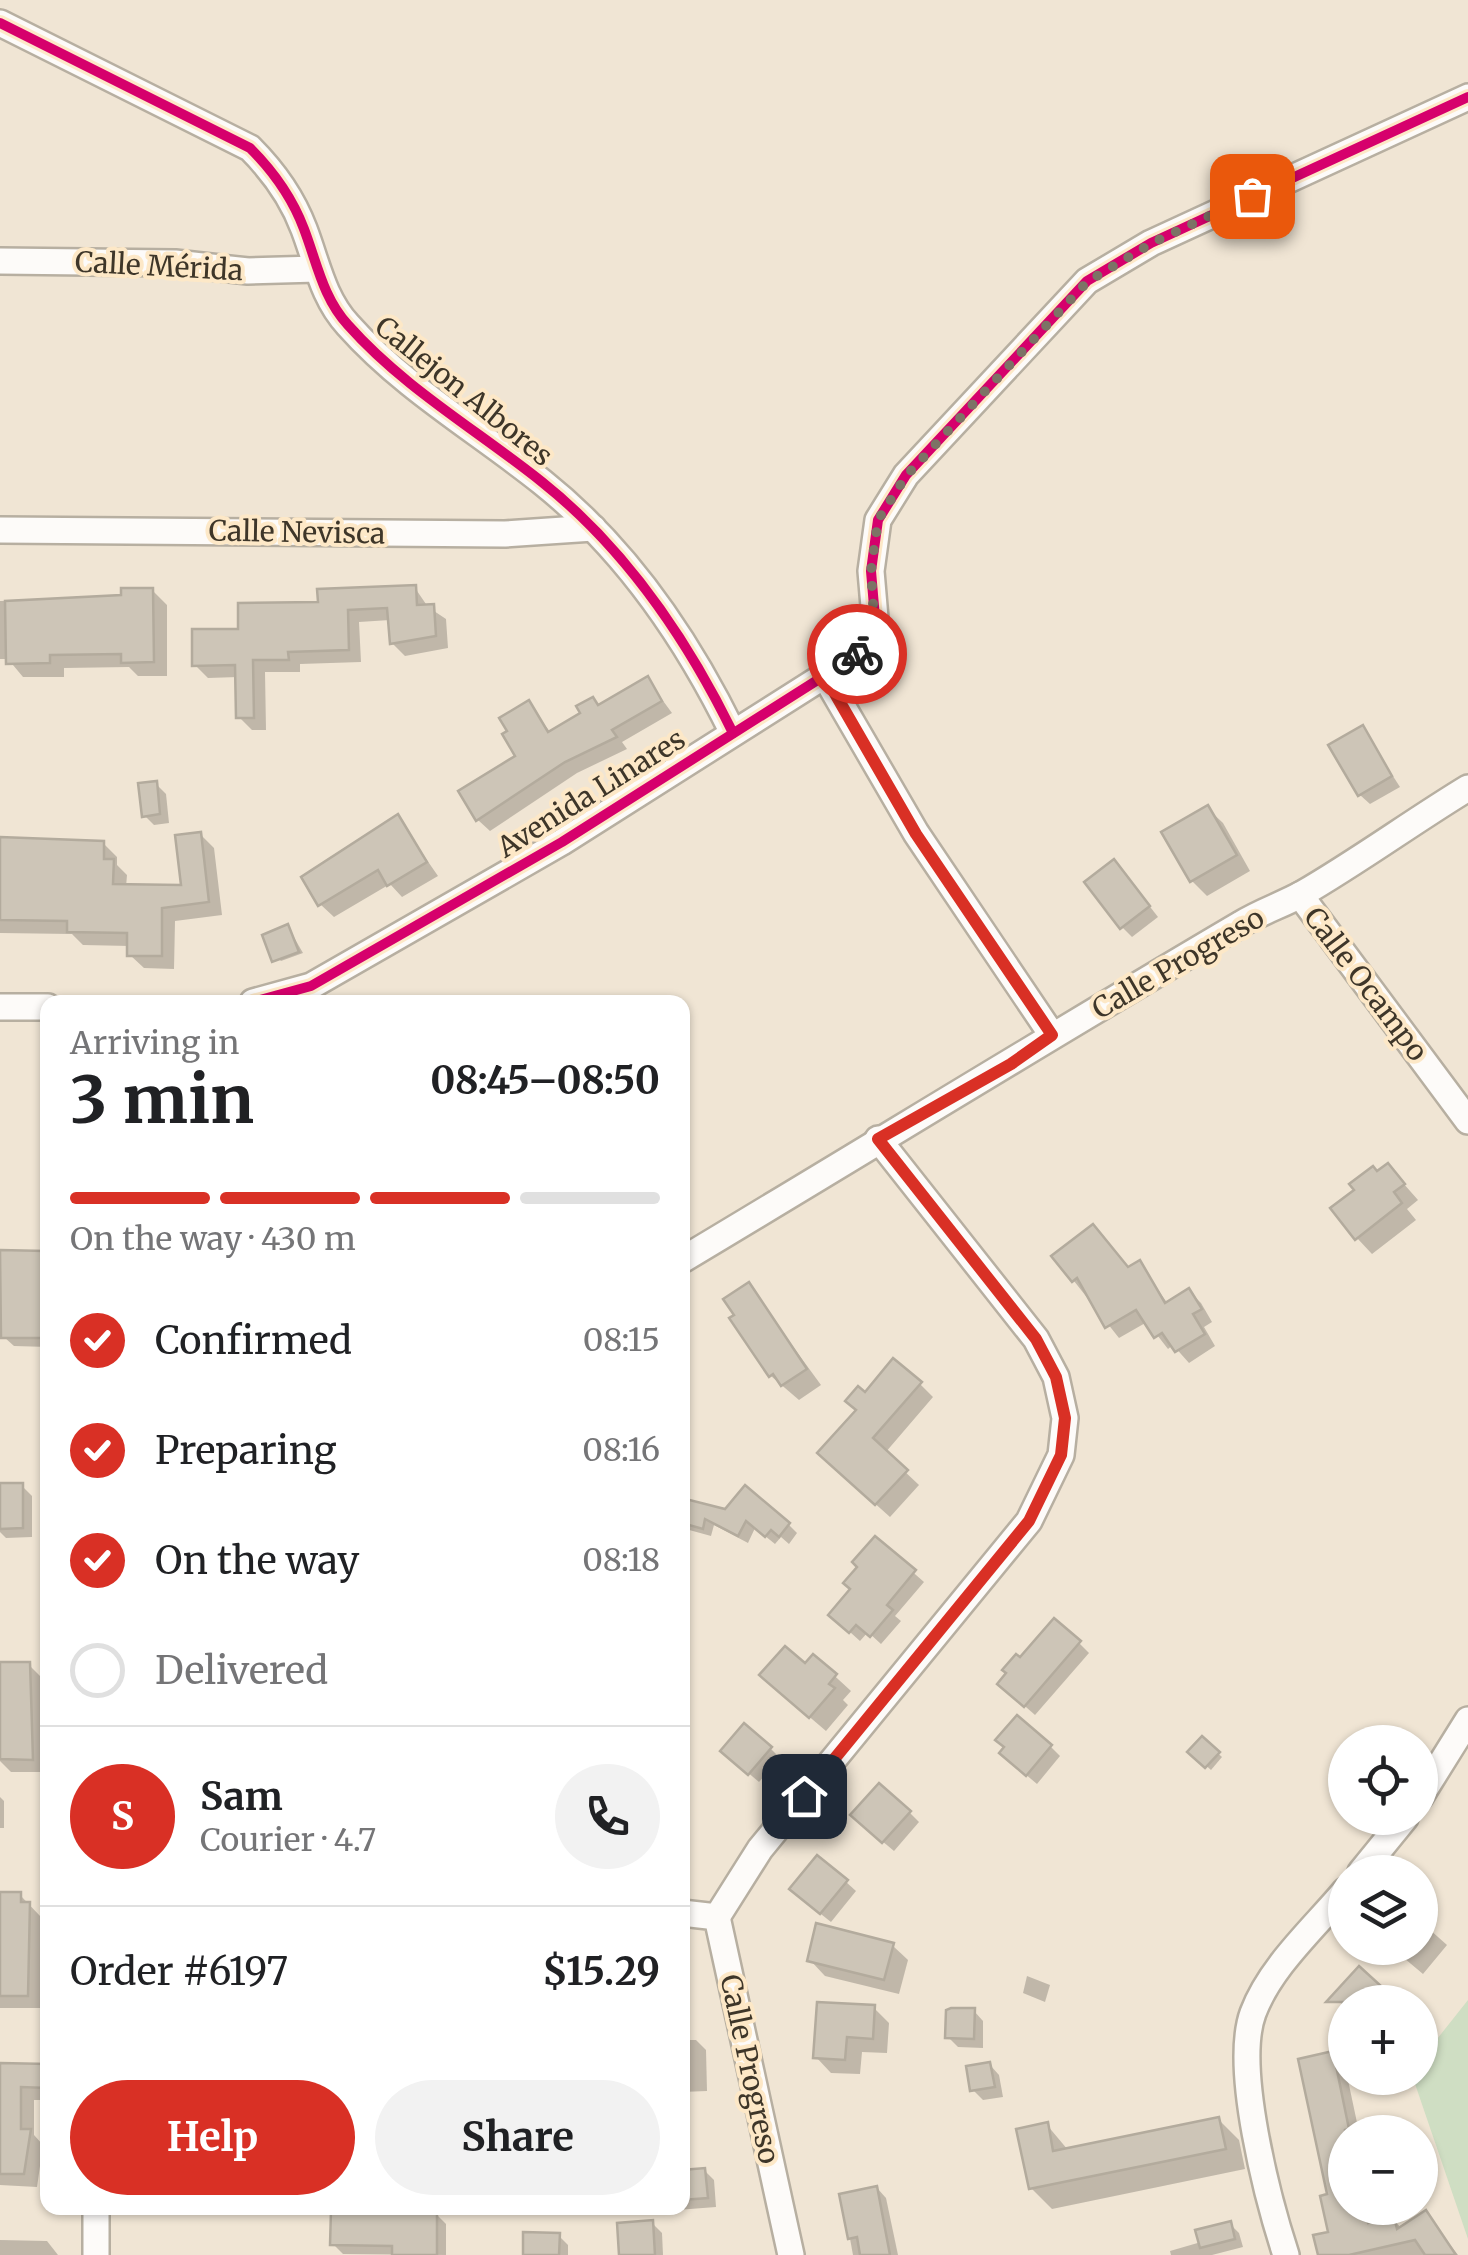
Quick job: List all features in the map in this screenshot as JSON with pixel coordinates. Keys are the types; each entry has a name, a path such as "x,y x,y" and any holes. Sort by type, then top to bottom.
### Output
{"street":[{"name":"Callejon Albores","path":"0,23 250,148 278,176 304,227 330,300 371,349 593,528 670,622 706,678 734,733"},
{"name":"Avenida Linares","path":"278,995 311,986 562,842 857,655 874,618 871,571 878,520 906,476 1087,282 1152,243 1468,96"},
{"name":"Calle Mérida","path":"0,261 175,263 248,271 317,269"},
{"name":"Calle Nevisca","path":"0,530 506,534 593,528"},
{"path":"826,678 916,834 1052,1035"},
{"name":"Calle Progreso","path":"690,1255 878,1139 1011,1064 1052,1035 1246,921 1300,895 1468,788"},
{"name":"Calle Ocampo","path":"1300,895 1468,1122"},
{"path":"0,1006 40,1007"},
{"path":"690,1914 717,1916 760,1849 1029,1521 1061,1455 1065,1418 1059,1391 1036,1339 878,1139"},
{"path":"1438,1768 1468,1720"},
{"path":"1374,1855 1391,1835"},
{"path":"1286,2255 1258,2141 1247,2042 1252,2014 1270,1982 1328,1912"},
{"name":"Calle Progreso","path":"717,1916 791,2255"},
{"path":"96,2215 96,2255"}],"green space":[{"path":"1468,2000 1468,2239 1438,2151 1438,2115 1426,2115 1419,2095 1438,2095 1438,2038"}],"building":[{"path":"416,585 417,605 434,604 436,636 390,644 387,608 348,610 349,650 288,652 289,660 253,660 254,718 236,718 235,665 192,666 192,629 238,629 238,603 318,602 317,589"},
{"path":"121,588 153,588 154,662 121,663 121,654 50,655 50,663 6,664 5,601 121,595"},
{"path":"648,676 662,701 612,730 617,737 565,762 476,821 458,791 515,756 502,734 507,731 499,718 529,700 548,732 580,713 576,706 593,697 598,705"},
{"path":"1363,725 1392,776 1358,796 1328,745"},
{"path":"157,781 160,814 142,817 138,783"},
{"path":"1208,805 1237,855 1190,882 1161,832"},
{"path":"398,814 427,862 387,886 378,870 318,906 301,877"},
{"path":"201,832 209,902 162,908 162,956 127,956 127,933 67,932 67,921 0,920 0,837 104,841 104,859 114,859 113,884 181,885 175,835"},
{"path":"1114,859 1150,906 1120,929 1084,882"},
{"path":"288,924 299,952 272,962 262,935"},
{"path":"1388,1163 1405,1184 1394,1192 1402,1203 1355,1240 1330,1208 1354,1190 1349,1184 1373,1166 1377,1171"},
{"path":"1093,1224 1128,1267 1140,1260 1165,1303 1189,1288 1202,1309 1193,1314 1205,1334 1175,1352 1162,1333 1154,1338 1136,1310 1105,1328 1077,1278 1072,1282 1051,1256"},
{"path":"0,1250 40,1251 40,1338 1,1338"},
{"path":"749,1282 807,1369 781,1386 773,1374 769,1377 729,1318 734,1315 723,1299"},
{"path":"893,1358 922,1382 873,1438 908,1470 875,1505 817,1453 856,1410 845,1401 858,1386 865,1392"},
{"path":"0,1483 23,1483 23,1528 0,1529"},
{"path":"745,1485 790,1523 779,1537 771,1530 765,1537 746,1521 738,1536 705,1519 703,1529 690,1525 690,1500 725,1509"},
{"path":"875,1536 916,1570 887,1605 893,1610 870,1637 856,1625 849,1633 828,1615 850,1589 843,1583 857,1567 852,1562"},
{"path":"1054,1618 1081,1641 1024,1707 997,1684 1006,1673 1002,1670 1016,1654 1020,1657"},
{"path":"785,1646 805,1663 813,1654 837,1674 829,1684 835,1688 809,1718 759,1675"},
{"path":"0,1662 30,1662 33,1760 0,1759"},
{"path":"1017,1715 1052,1745 1026,1776 999,1753 1004,1747 995,1740"},
{"path":"744,1723 772,1747 748,1775 720,1751"},
{"path":"1202,1736 1220,1752 1205,1768 1187,1752"},
{"path":"879,1783 911,1811 882,1843 850,1815"},
{"path":"817,1855 848,1880 820,1914 789,1889"},
{"path":"0,1892 21,1892 21,1902 30,1902 28,1996 0,1996"},
{"path":"816,1923 894,1943 884,1980 807,1961"},
{"path":"1359,1966 1380,1985 1342,1985"},
{"path":"817,2002 875,2005 873,2039 847,2037 845,2060 813,2058"},
{"path":"975,2008 974,2039 945,2038 946,2010"},
{"path":"1328,2052 1328,2095 1342,2095 1346,2115 1328,2115 1328,2225 1396,2225 1397,2229 1403,2225 1436,2225 1456,2255 1425,2255 1415,2240 1349,2255 1318,2255 1313,2235 1328,2232 1320,2196 1327,2194 1298,2059"},
{"path":"990,2062 995,2087 970,2091 966,2066"},
{"path":"0,2063 40,2064 40,2088 21,2087 21,2129 31,2129 24,2174 0,2174"},
{"path":"1219,2117 1226,2149 1029,2189 1016,2129 1048,2122 1053,2151"},
{"path":"705,2168 708,2198 690,2199 690,2169"},
{"path":"877,2186 890,2255 860,2255 857,2237 848,2239 839,2194"},
{"path":"331,2215 437,2215 437,2255 392,2255 392,2246 330,2245"},
{"path":"653,2220 655,2255 619,2255 617,2223"},
{"path":"1231,2221 1235,2239 1200,2248 1195,2230"},
{"path":"523,2232 560,2233 559,2255 523,2255"}],"cycle path":[{"path":"0,23 250,148 294,206 339,315 393,369 542,482 601,536 674,629 733,733"},
{"path":"278,995 311,986 562,842 857,655 875,618 871,571 878,520 906,475 1087,281 1151,243 1468,97"}],"way so far":[{"path":"857,654 874,618 871,571 878,520 906,476 1087,282 1152,243 1252,196"}],"route":[{"path":"804,1796 1029,1521 1061,1455 1065,1418 1056,1377 1036,1339 878,1139 1011,1064 1052,1035 916,834 826,678 857,654"}]}
